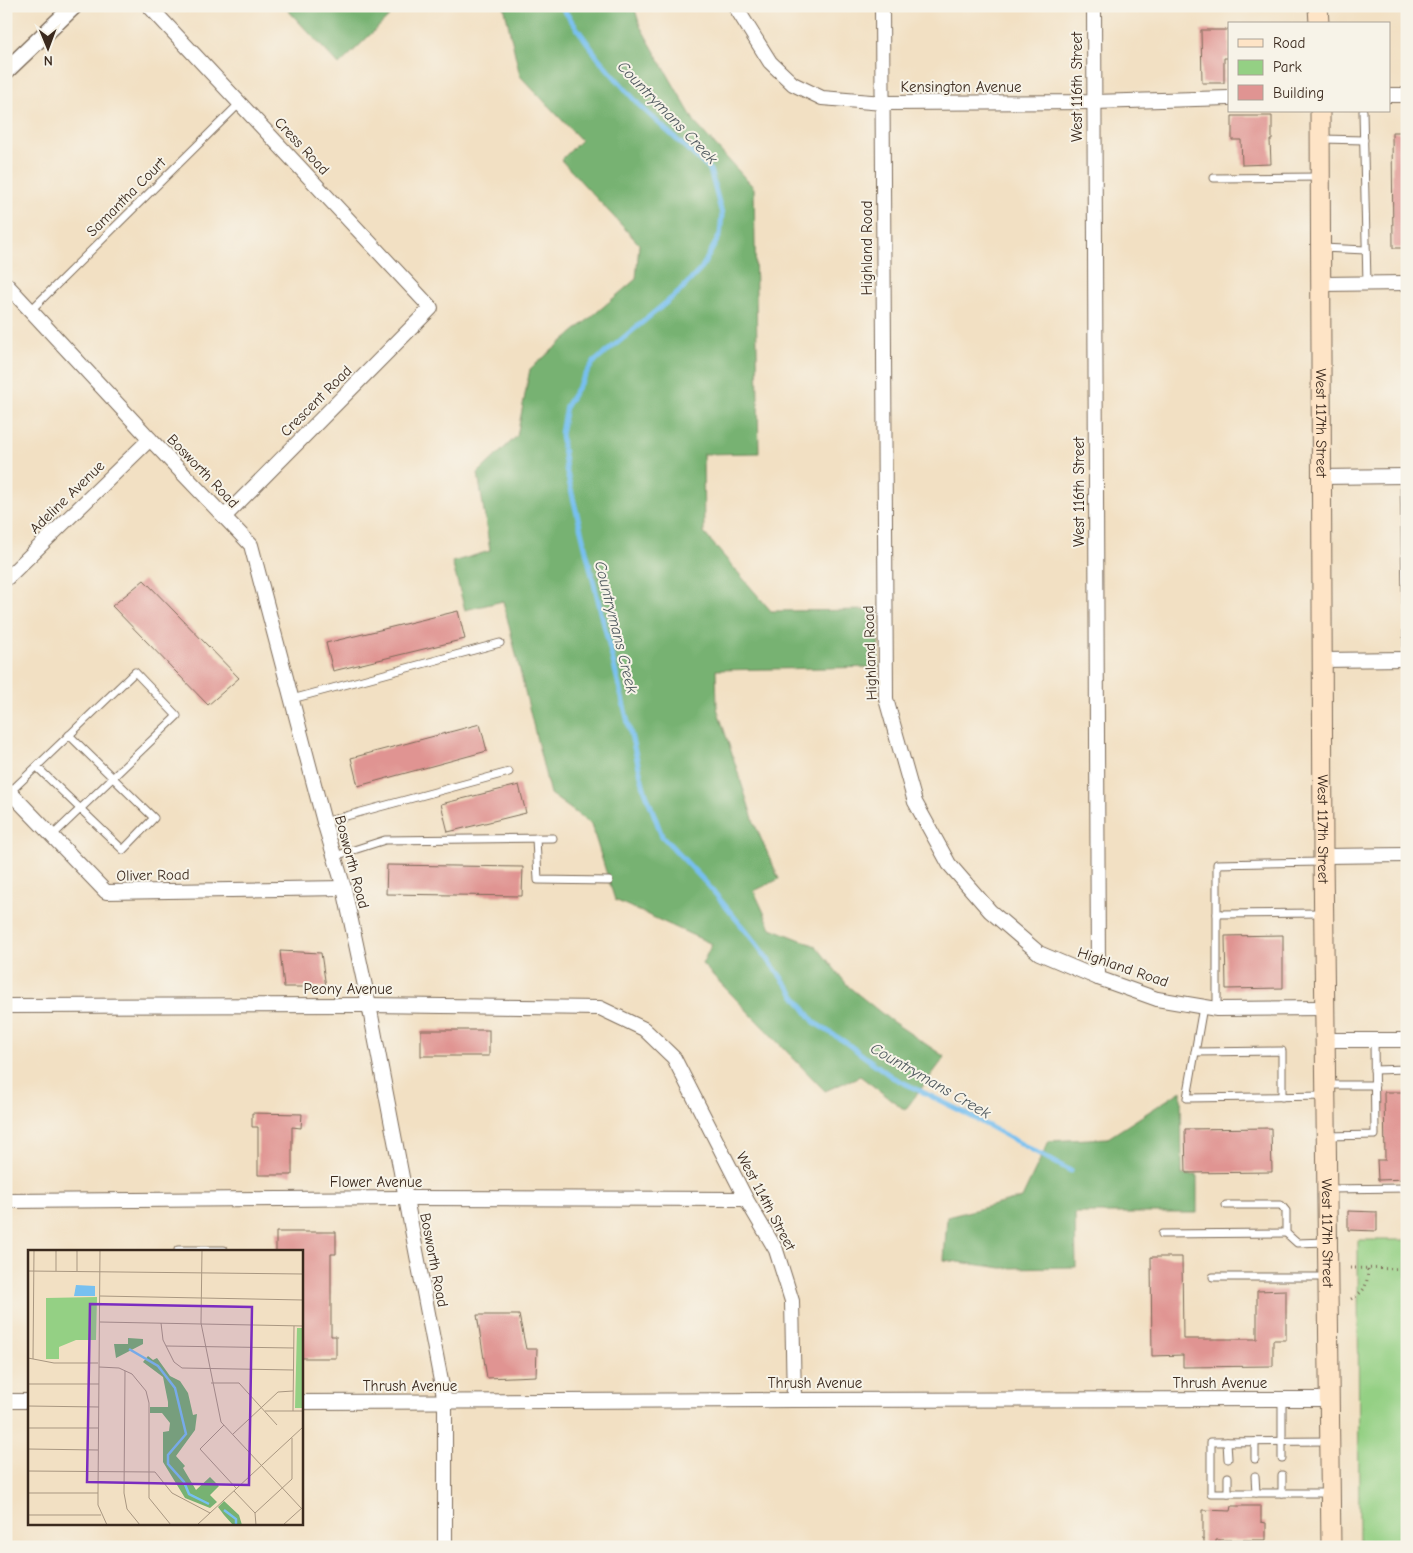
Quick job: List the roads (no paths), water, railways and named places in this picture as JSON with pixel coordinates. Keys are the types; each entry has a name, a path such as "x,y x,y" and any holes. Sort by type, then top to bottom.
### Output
{"main road":[{"path":"1318,6 1318,22"},
{"name":"West 117th Street","path":"1320,112 1320,477 1331,1547"}],"street":[{"path":"6,71 74,6"},
{"name":"Cress Road","path":"149,6 431,308"},
{"name":"Kensington Avenue","path":"735,6 770,62 793,84 822,98 883,103 1094,102 1228,98"},
{"name":"Highland Road","path":"882,6 886,699 915,802 949,864 990,911 1039,953 1098,978 1157,999 1218,1009 1325,1008"},
{"name":"West 116th Street","path":"1094,6 1098,978"},
{"path":"1390,95 1407,95"},
{"name":"Bosworth Road","path":"6,284 251,544 324,822 336,856 344,888 445,1402 445,1547"},
{"path":"1320,284 1407,284"},
{"name":"Crescent Road","path":"224,516 431,308"},
{"name":"Adeline Avenue","path":"6,579 150,439"},
{"path":"1320,477 1405,476"},
{"path":"1322,660 1407,660"},
{"name":"Oliver Road","path":"8,790 106,892 344,888"},
{"path":"1323,859 1407,855"},
{"name":"Peony Avenue","path":"6,1006 368,1005 600,1008 644,1029 674,1058"},
{"path":"1326,1040 1407,1040"},
{"name":"West 114th Street","path":"674,1058 746,1199 776,1250 792,1301 794,1400"},
{"name":"Flower Avenue","path":"6,1201 405,1198 746,1199"},
{"name":"Thrush Avenue","path":"302,1402 1330,1399"},
{"path":"6,1401 28,1401"}],"lane":[{"name":"Samantha Court","path":"31,310 240,104"},
{"path":"1363,112 1367,284"},
{"path":"1320,139 1364,140"},
{"path":"1214,178 1320,176"},
{"path":"1320,248 1366,250"},
{"path":"1405,476 1407,654"},
{"path":"292,699 500,643"},
{"path":"8,790 37,767 135,672 177,716 52,836"},
{"path":"37,767 123,850 154,818 69,735"},
{"path":"324,822 509,772"},
{"path":"536,838 538,880 609,881"},
{"path":"336,856 385,840 553,838"},
{"path":"1218,1009 1217,864 1323,859"},
{"path":"1217,914 1324,913"},
{"path":"1203,1006 1187,1098 1282,1097 1375,1085"},
{"path":"1326,1136 1375,1135 1374,1040"},
{"path":"1195,1052 1282,1051 1282,1097"},
{"path":"1374,1070 1407,1069"},
{"path":"1326,1189 1407,1188"},
{"path":"1226,1205 1281,1205 1286,1211 1286,1233 1296,1243 1327,1242"},
{"path":"1162,1234 1286,1233"},
{"path":"187,1250 224,1250"},
{"path":"1213,1277 1327,1277"},
{"path":"1282,1399 1282,1458"},
{"path":"1330,1441 1211,1442 1212,1494 1331,1493"},
{"path":"1227,1442 1228,1459"},
{"path":"1255,1459 1256,1442"},
{"path":"1282,1475 1282,1492"},
{"path":"1256,1476 1256,1493"},
{"path":"1228,1477 1228,1493"}],"waterway":[{"name":"Countrymans Creek","path":"561,6 599,59 640,106 710,170 722,214 720,235 701,269 679,292 593,363 566,406 561,434 566,469 644,788 662,836 708,885 755,942 815,1023 845,1042 892,1077 961,1111 1071,1171"}]}
